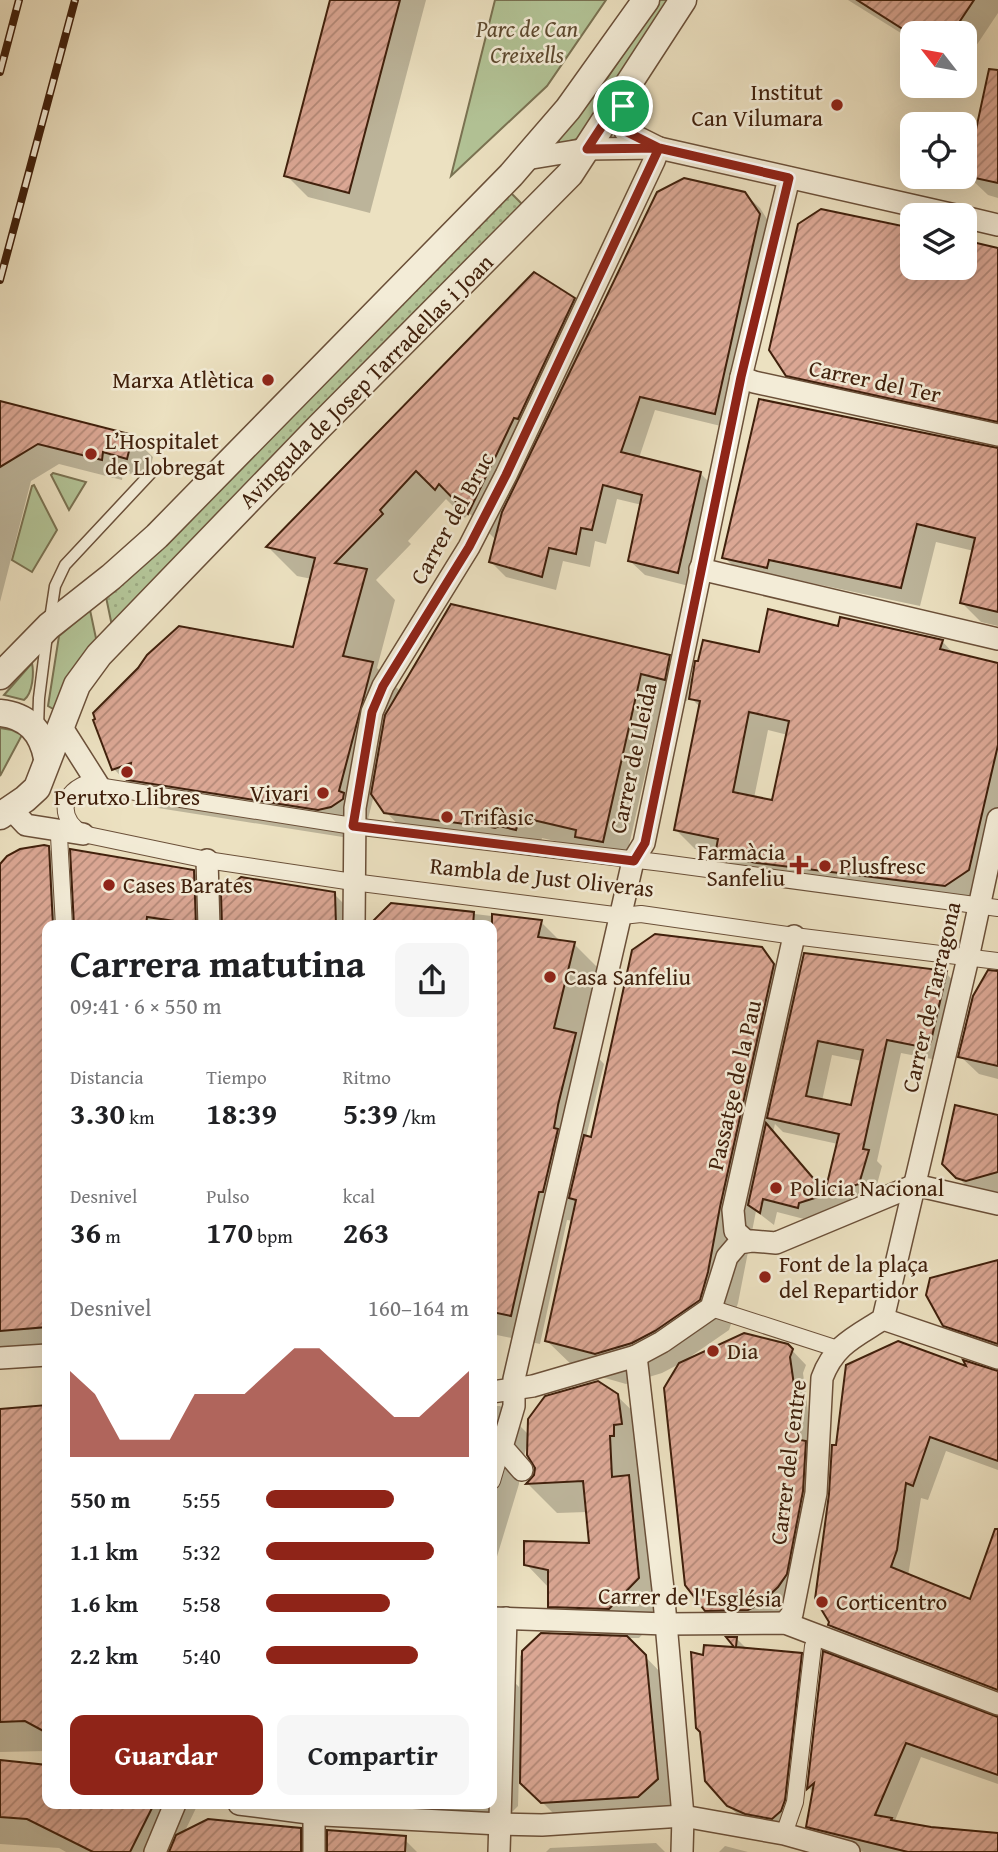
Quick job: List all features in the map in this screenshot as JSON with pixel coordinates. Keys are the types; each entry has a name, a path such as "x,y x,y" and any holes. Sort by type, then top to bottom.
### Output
{"street":[{"name":"Avinguda de Josep Tarradellas i Joan","path":"0,676 48,626 111,578 157,536 526,159 585,87 646,0"},
{"name":"Avinguda de Josep Tarradellas i Joan","path":"3,811 25,799 37,788 44,774 49,729 77,685 108,645 570,174 683,0"},
{"path":"629,85 622,120 625,131 659,148 901,203"},
{"path":"526,159 587,149 659,148"},
{"name":"Carrer del Bruc","path":"354,920 353,826 372,712 383,686 469,547 506,475 659,148"},
{"name":"Carrer de Lleida","path":"502,1447 514,1406 514,1379 634,861 645,843 699,569 741,377 789,178"},
{"path":"977,220 998,225"},
{"name":"Carrer del Ter","path":"741,377 998,435"},
{"path":"699,569 998,639"},
{"path":"0,713 49,729 99,786"},
{"name":"Rambla de Just Oliveras","path":"83,834 67,821 67,803 71,793 85,784 353,826 988,907"},
{"name":"Rambla de Just Oliveras","path":"3,811 26,825 59,833 83,834 207,860 353,882 622,916 641,914 998,961"},
{"name":"Carrer de Tarragona","path":"883,1319 968,958 988,907 998,820"},
{"path":"59,833 64,920"},
{"path":"207,860 209,920"},
{"name":"Passatge de la Pau","path":"746,1241 735,1231 733,1210 794,936"},
{"path":"497,1391 533,1386 636,1356 662,1342 711,1308 727,1257 739,1243 776,1243 915,1185 998,1205"},
{"path":"711,1308 838,1349 883,1319 998,1359"},
{"name":"Carrer del Centre","path":"785,1623 792,1614 816,1493 822,1378 828,1362 838,1349"},
{"path":"0,1359 42,1355"},
{"path":"636,1356 666,1624 683,1815 682,1852"},
{"path":"502,1447 522,1470"},
{"path":"497,1464 502,1447"},
{"path":"499,1618 499,1852"},
{"name":"Carrer de l'Església","path":"499,1618 666,1624 785,1623 998,1704"},
{"path":"784,1834 795,1802 813,1646"},
{"path":"155,1852 174,1809"},
{"path":"276,1809 314,1814 541,1825 683,1815 784,1834 849,1852"},
{"path":"314,1814 314,1852"}],"lane":[{"path":"49,729 39,698 55,586 65,565 151,473"}],"green space":[{"name":"Parc de Can Creixells","path":"495,0 606,0 547,86 451,176"},
{"path":"660,0 673,0 581,138 559,144 559,138 608,77"},
{"path":"511,193 524,206 112,626 106,597"},
{"path":"53,473 86,482 69,510 51,475"},
{"path":"34,485 57,530 32,572 12,560"},
{"path":"90,610 97,643 55,710 48,706 59,636"},
{"path":"32,663 32,683 27,697 24,700 4,695"},
{"path":"0,728 22,735 0,776"}],"building":[{"path":"330,0 400,0 349,193 284,176"},
{"path":"857,0 974,0 960,21 900,21 900,27"},
{"path":"989,69 998,70 998,183 977,178 977,125"},
{"path":"684,178 745,192 760,214 715,414 640,397 621,452 701,472 678,573 628,561 642,495 603,485 592,530 581,528 576,554 549,548 542,577 489,562 502,512 657,192"},
{"path":"821,209 900,225 900,280 977,280 977,243 998,248 998,422 786,376 769,350 798,224"},
{"path":"534,272 575,298 518,419 514,418 468,514 439,484 435,490 416,471 380,510 383,514 335,563 367,569 343,656 373,662 339,791 344,793 343,799 331,807 318,810 127,780 131,763 112,770 93,720 93,713 138,668 147,655 179,626 293,647 315,558 266,547"},
{"path":"759,399 998,448 998,612 960,603 975,538 917,524 901,588 769,560 767,568 722,558"},
{"name":"L’Hospitalet de Llobregat","path":"0,401 133,435 127,459 103,452 102,460 38,444 0,467"},
{"path":"451,604 670,655 665,680 641,674 603,842 575,837 576,830 520,817 516,830 384,813 371,794 385,715"},
{"path":"768,609 838,626 840,617 943,640 940,649 998,663 998,745 969,870 945,886 757,863 715,855 718,839 674,830 700,701 689,699 695,661 698,661 703,640 759,652","holes":["749,712 789,721 772,800 733,792"]},
{"path":"49,846 53,920 42,920 42,1327 0,1331 0,864 7,856 20,849"},
{"path":"70,849 194,870 196,920 147,917 147,920 74,920"},
{"path":"241,877 335,892 336,920 222,920 221,894"},
{"path":"391,903 474,912 473,920 374,920"},
{"path":"492,914 542,920 538,937 575,942 554,1028 576,1033 558,1105 554,1128 558,1129 543,1192 539,1192 511,1316 497,1313 497,920 492,920"},
{"path":"655,934 762,947 774,964 700,1300 655,1331 632,1343 595,1354 545,1341 576,1200 569,1198 584,1135 591,1137 632,950"},
{"path":"804,953 947,971 931,1041 924,1036 917,1046 887,1040 863,1149 869,1150 859,1184 799,1203 798,1208 763,1199 760,1213 748,1205 766,1123 825,1192 839,1134 767,1118","holes":["818,1041 863,1050 851,1105 806,1096"]},
{"path":"988,970 998,971 998,1066 958,1057 973,996"},
{"path":"955,1105 998,1115 998,1172 966,1181 956,1178 942,1164"},
{"path":"998,1260 998,1344 943,1326 926,1295 930,1278"},
{"path":"744,1333 788,1344 793,1349 790,1357 800,1440 806,1441 803,1491 787,1574 778,1587 760,1604 748,1610 705,1611 685,1585 664,1388 679,1363"},
{"path":"898,1341 966,1366 963,1360 998,1371 998,1461 930,1437 913,1486 906,1483 897,1550 891,1567 970,1599 995,1529 998,1529 998,1690 828,1625 829,1622 815,1599 829,1494 832,1445 836,1445 846,1365"},
{"path":"598,1381 618,1394 622,1424 614,1425 614,1436 610,1436 612,1477 629,1475 639,1578 609,1609 548,1607 548,1570 524,1565 524,1541 589,1543 583,1481 526,1484 534,1475 535,1468 527,1455 528,1419 545,1396"},
{"path":"42,1405 42,1730 25,1721 0,1722 0,1409"},
{"path":"541,1633 627,1636 646,1655 658,1779 638,1797 541,1803 520,1783 522,1651"},
{"path":"726,1637 737,1637 736,1647 802,1653 785,1800 781,1811 772,1819 745,1814 727,1806 705,1781 700,1732 696,1728 691,1652 703,1655 704,1645 734,1647"},
{"path":"823,1651 998,1717 998,1775 906,1743 875,1815 931,1827 998,1833 998,1852 908,1852 806,1827 814,1783 807,1789"},
{"path":"0,1760 42,1764 42,1809 152,1809 130,1852 93,1852 27,1819 0,1817"},
{"path":"208,1819 301,1828 301,1852 169,1852 176,1835"},
{"path":"327,1830 406,1836 405,1852 327,1852"}],"railway":[{"path":"0,72 19,0"},
{"path":"0,280 75,0"}],"place":[{"name":"Institut Can Vilumara","path":"837,105"},
{"name":"Marxa Atlètica","path":"268,380"},
{"name":"L’Hospitalet de Llobregat","path":"91,454"},
{"name":"Perutxo Llibres","path":"127,772"},
{"name":"Vivari","path":"323,793"},
{"name":"Trifàsic","path":"447,817"},
{"name":"Farmàcia Sanfeliu","path":"799,865"},
{"name":"Plusfresc","path":"825,866"},
{"name":"Cases Barates","path":"109,885"},
{"name":"Casa Sanfeliu","path":"550,977"},
{"name":"Policia Nacional","path":"776,1188"},
{"name":"Font de la plaça del Repartidor","path":"765,1277"},
{"name":"Dia","path":"713,1351"},
{"name":"Corticentro","path":"822,1602"}],"route":[{"path":"623,106 622,120 625,131 659,148 789,178 741,377 699,569 645,843 634,861 353,826 372,712 383,686 469,547 506,475 659,148 587,149 629,85 623,106"}]}
